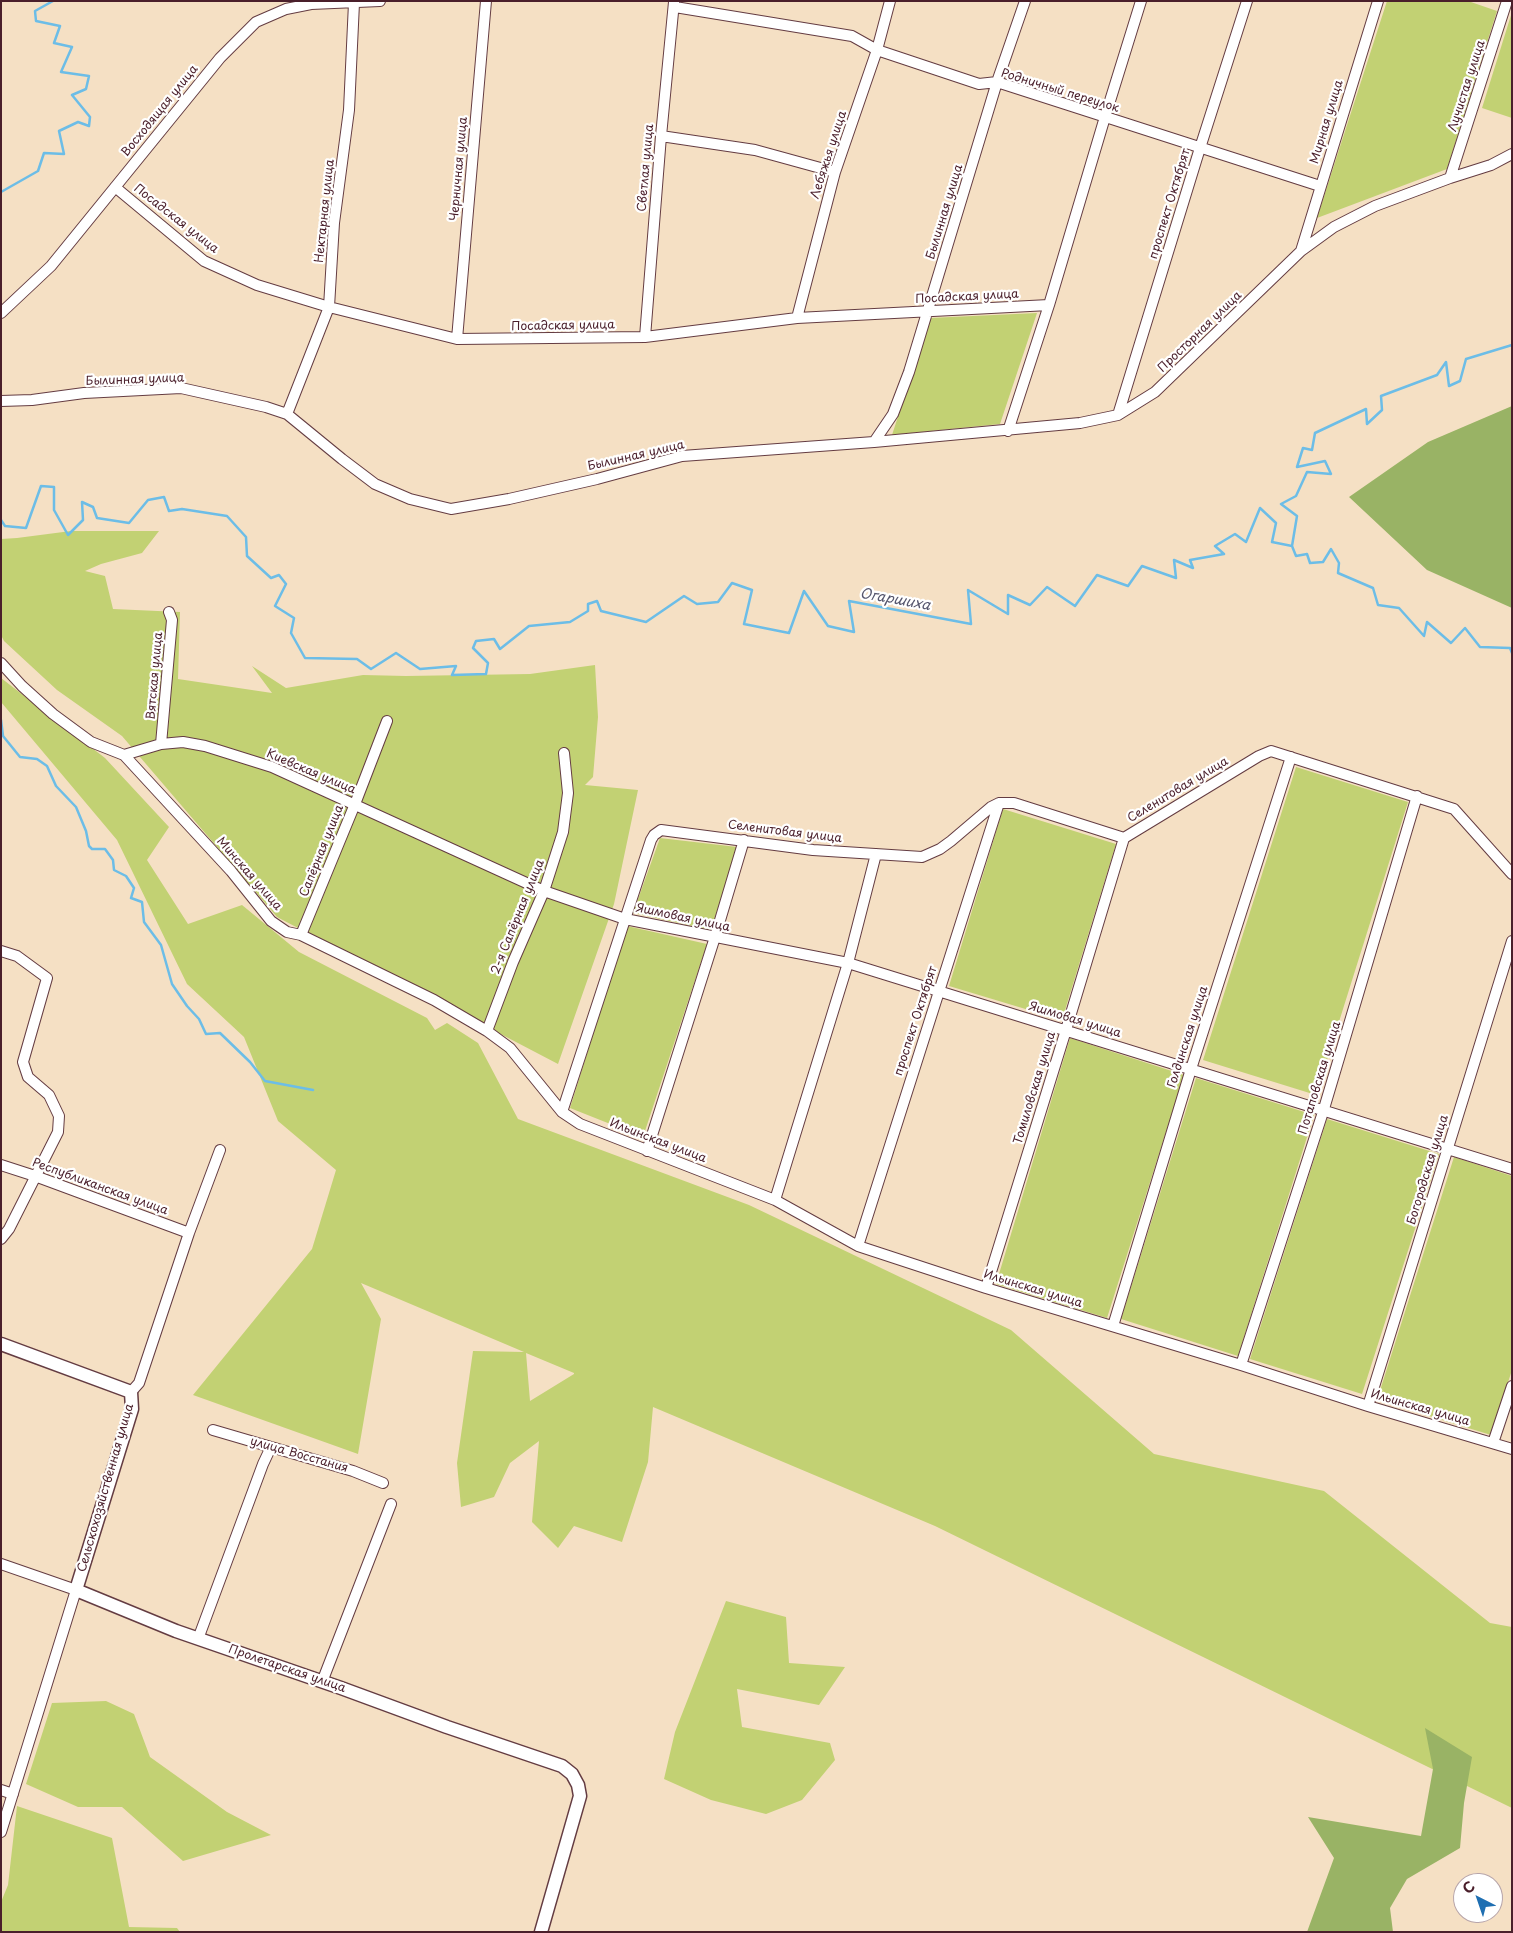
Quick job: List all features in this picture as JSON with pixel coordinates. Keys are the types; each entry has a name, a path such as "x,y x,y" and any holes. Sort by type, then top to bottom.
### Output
{"street":[{"name":"Восходящая улица","path":"1,312 51,266 220,58 256,22 286,9 311,4 380,1"},
{"name":"Черничная улица","path":"457,339 486,1"},
{"name":"Лебяжья улица","path":"796,318 834,172 877,50 890,1"},
{"name":"Былинная улица","path":"1,401 32,400 84,393 181,388 266,407 287,414 375,484 410,499 451,509 509,499 597,479 682,456 874,442 892,414 908,372 997,82 1025,1"},
{"path":"1008,431 1050,305 1141,1"},
{"name":"проспект Октябрят","path":"1118,415 1247,1"},
{"name":"Мирная улица","path":"1301,252 1378,1"},
{"name":"Лучистая улица","path":"1450,178 1508,1"},
{"name":"Нектарная улица","path":"287,414 329,307 334,223 349,110 354,3"},
{"name":"Родничный переулок","path":"675,4 852,36 877,50 979,84 997,82 1320,186"},
{"name":"Светлая улица","path":"645,337 661,136 675,4"},
{"path":"661,136 755,150 834,172"},
{"name":"Просторная улица","path":"874,442 1008,431 1080,423 1118,415 1155,392 1301,252 1334,227 1374,206 1491,165 1512,154"},
{"name":"Посадская улица","path":"116,186 204,260 257,285 329,307 457,339 645,337 796,318 1050,305"},
{"name":"Вятская улица","path":"161,744 172,620 169,612"},
{"path":"1,663 22,686 53,714 91,742 124,754"},
{"name":"Сапёрная улица","path":"301,935 387,721"},
{"name":"Киевская улица","path":"124,754 161,744 182,742 205,746 272,767 544,891 625,919"},
{"name":"Селенитовая улица","path":"625,919 651,840 661,830 813,850 922,857 940,849 991,807 999,803 1014,803 1124,838 1259,756 1271,752 1454,809 1512,874"},
{"name":"2-я Сапёрная улица","path":"487,1030 513,962 544,891 564,832 568,793 564,753"},
{"name":"Минская улица","path":"124,754 231,871 272,921 287,932 301,935 434,1000 487,1030"},
{"name":"Голдинская улица","path":"1113,1326 1191,1068 1291,757"},
{"name":"Потаповская улица","path":"1241,1365 1323,1112 1417,796"},
{"name":"проспект Октябрят","path":"858,1246 999,803"},
{"name":"Томиловская улица","path":"986,1288 1124,838"},
{"path":"647,1151 744,840"},
{"path":"775,1200 848,963 876,854"},
{"path":"562,1112 625,919"},
{"name":"Яшмовая улица","path":"625,919 848,963 1191,1068 1323,1112 1512,1169"},
{"name":"Богородская улица","path":"1368,1406 1512,940"},
{"path":"1,951 17,956 47,978 23,1062 28,1077 49,1095 59,1116 58,1132 9,1229 1,1239"},
{"name":"Ильинская улица","path":"487,1030 510,1048 562,1112 580,1124 775,1200 858,1246 986,1288 1512,1449"},
{"name":"Сельскохозяйственная улица","path":"1,1832 132,1409 131,1392 139,1383 189,1233 220,1150"},
{"name":"Республиканская улица","path":"1,1165 189,1233"},
{"path":"1,1344 131,1392"},
{"path":"1493,1443 1512,1386"},
{"name":"улица Восстания","path":"213,1430 353,1471 383,1483"},
{"path":"198,1638 271,1447"},
{"path":"322,1682 391,1504"},
{"name":"Пролетарская улица","path":"1,1564 76,1590 198,1638 562,1766 572,1774 578,1785 580,1796 541,1932"},
{"path":"1,1790 13,1794"}],"green space":[{"path":"1387,1 1468,1 1497,11 1447,169 1317,218"},
{"path":"1512,12 1512,118 1482,108"},
{"path":"1037,313 1000,424 892,435 930,318"},
{"path":"1512,406 1512,608 1427,570 1349,497 1428,442"},
{"path":"71,531 159,531 142,553 101,564 85,571 105,576 113,609 180,612 178,679 272,693 252,666 286,688 363,675 530,674 595,665 598,717 593,777 585,785 638,790 614,904 558,1064 277,917 122,736 57,690 4,641 1,635 1,539"},
{"path":"1,678 105,758 169,827 147,860 188,924 242,905 299,952 427,1018 435,1030 447,1023 478,1043 518,1119 749,1205 1011,1330 1154,1454 1324,1491 1490,1623 1512,1627 1512,1808 935,1526 653,1407 648,1462 622,1542 574,1526 558,1548 532,1522 539,1441 510,1463 494,1497 461,1507 457,1463 473,1351 524,1352 361,1283 381,1319 358,1454 193,1395 312,1249 336,1170 278,1121 244,1037 187,984 117,840 1,702","holes":["526,1353 574,1374 530,1401"]},
{"path":"1296,767 1408,802 1316,1095 1203,1060"},
{"path":"1003,809 1116,844 1062,1020 949,986"},
{"path":"660,838 737,847 711,930 633,913"},
{"path":"627,926 707,944 643,1137 570,1108"},
{"path":"1070,1038 1184,1075 1107,1318 996,1284"},
{"path":"1196,1078 1314,1115 1238,1356 1121,1319"},
{"path":"1327,1119 1439,1154 1362,1394 1250,1359"},
{"path":"1454,1157 1512,1176 1512,1370 1491,1435 1377,1400"},
{"path":"726,1601 786,1617 789,1663 845,1667 819,1705 737,1689 742,1727 830,1743 835,1760 802,1800 766,1814 711,1800 664,1779 675,1732"},
{"path":"106,1701 134,1714 150,1757 227,1812 271,1835 183,1861 122,1807 78,1807 26,1784 52,1703"},
{"path":"1425,1728 1472,1757 1464,1803 1460,1848 1407,1879 1390,1908 1393,1932 1307,1932 1334,1858 1308,1817 1421,1836 1433,1769"},
{"path":"17,1806 112,1838 129,1927 177,1928 180,1932 1,1932 1,1902 8,1885"}],"waterway":[{"path":"1,192 38,171 44,153 64,154 59,131 78,122 89,126 90,117 72,95 86,89 89,76 61,72 72,47 54,43 60,26 36,21 35,11 53,1"},
{"name":"Огаршиха","path":"1,520 5,526 26,528 41,486 54,487 54,510 68,535 83,520 82,502 93,507 97,518 129,523 148,500 164,497 169,511 182,509 227,516 246,537 247,556 271,578 279,575 286,584 275,606 294,618 291,633 305,658 357,659 371,669 396,653 420,669 456,666 452,675 486,674 488,663 473,648 476,641 494,639 500,649 529,626 570,622 588,611 588,604 597,601 601,611 646,622 684,596 697,604 718,602 732,583 752,590 744,624 789,633 804,591 828,626 854,632 849,601 971,624 968,590 1008,614 1008,595 1030,605 1047,587 1075,606 1097,575 1128,586 1142,566 1176,578 1174,560 1193,568 1190,560 1224,554 1215,546 1235,534 1246,542 1260,508 1276,523 1272,542 1292,546 1297,516 1281,504 1296,496 1307,472 1331,474 1325,461 1297,467 1303,448 1312,450 1315,433 1366,409 1367,424 1382,410 1381,396 1437,375 1446,362 1449,386 1460,381 1466,359 1512,345"},
{"path":"1292,546 1296,556 1307,554 1310,563 1323,562 1331,549 1339,563 1338,573 1373,588 1378,605 1399,608 1424,636 1427,622 1451,643 1465,628 1480,647 1510,648 1512,653"},
{"path":"1,720 3,736 20,757 37,759 47,766 56,786 76,807 86,831 89,846 92,849 105,849 113,860 114,870 126,876 134,888 131,898 142,902 144,922 161,945 172,984 187,1006 199,1019 206,1034 220,1033 250,1062 265,1081 313,1090"}]}
